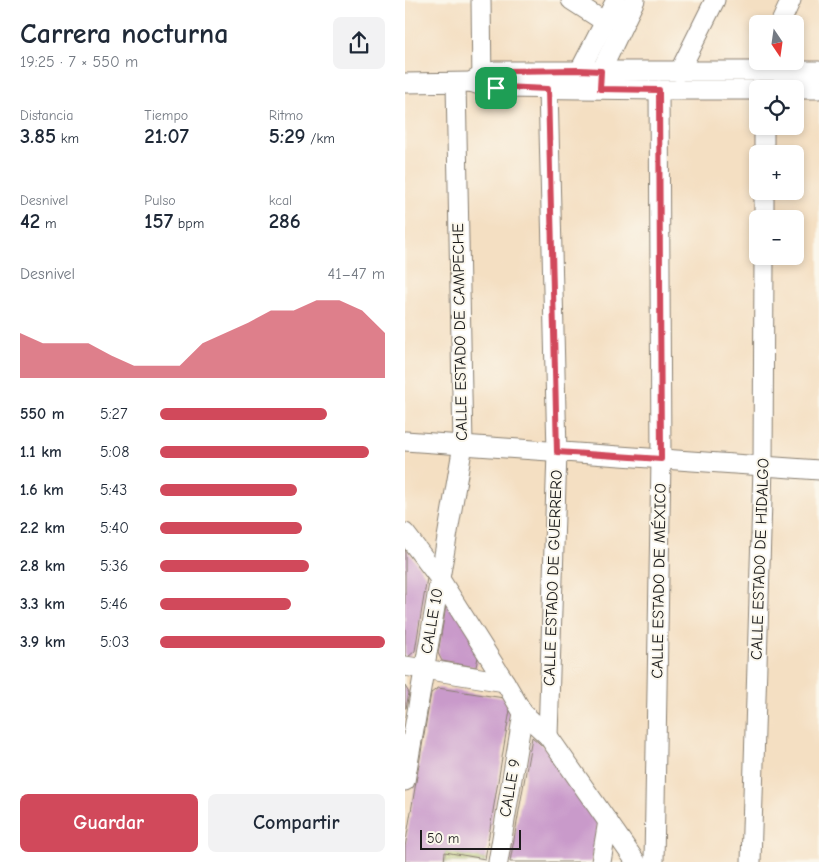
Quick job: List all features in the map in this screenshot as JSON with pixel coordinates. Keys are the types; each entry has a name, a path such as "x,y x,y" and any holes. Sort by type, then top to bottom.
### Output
{"street":[{"name":"CALLE ESTADO DE CAMPECHE","path":"440,579 463,445 473,82 481,0"},
{"path":"571,0 605,22"},
{"path":"405,83 473,82 548,89 579,80 616,0"},
{"path":"601,80 635,0"},
{"path":"679,72 715,0"},
{"path":"784,15 791,0"},
{"path":"473,82 495,71 579,80 601,80 679,72 759,74 819,71"},
{"path":"601,80 659,90 759,74"},
{"path":"804,89 819,88"},
{"name":"CALLE ESTADO DE GUERRERO","path":"548,89 557,452 548,736"},
{"name":"CALLE ESTADO DE MÉXICO","path":"654,862 661,459 659,90"},
{"name":"CALLE ESTADO DE HIDALGO","path":"751,862 763,466 764,265"},
{"path":"405,441 819,470"},
{"path":"405,533 440,579 523,713 548,736 637,862"},
{"name":"CALLE 10","path":"405,781 440,579"},
{"path":"405,666 505,682"},
{"name":"CALLE 9","path":"498,862 523,713"},
{"path":"601,862 608,821"}],"green space":[{"path":"445,852 485,859 485,862 444,862"}],"building":[{"path":"405,547 427,578 415,651 408,657 405,656"},
{"path":"447,600 480,647 476,667 442,661 438,653"},
{"path":"405,686 409,693 406,708 405,708"},
{"path":"438,688 504,698 510,710 485,859 445,852 444,862 405,862 405,847 431,693"},
{"path":"532,737 545,748 599,822 592,862 510,862"}],"route":[{"path":"495,71 601,71 600,89 659,90 661,459 557,452 548,89 496,88 482,86 482,75 495,71"}]}
